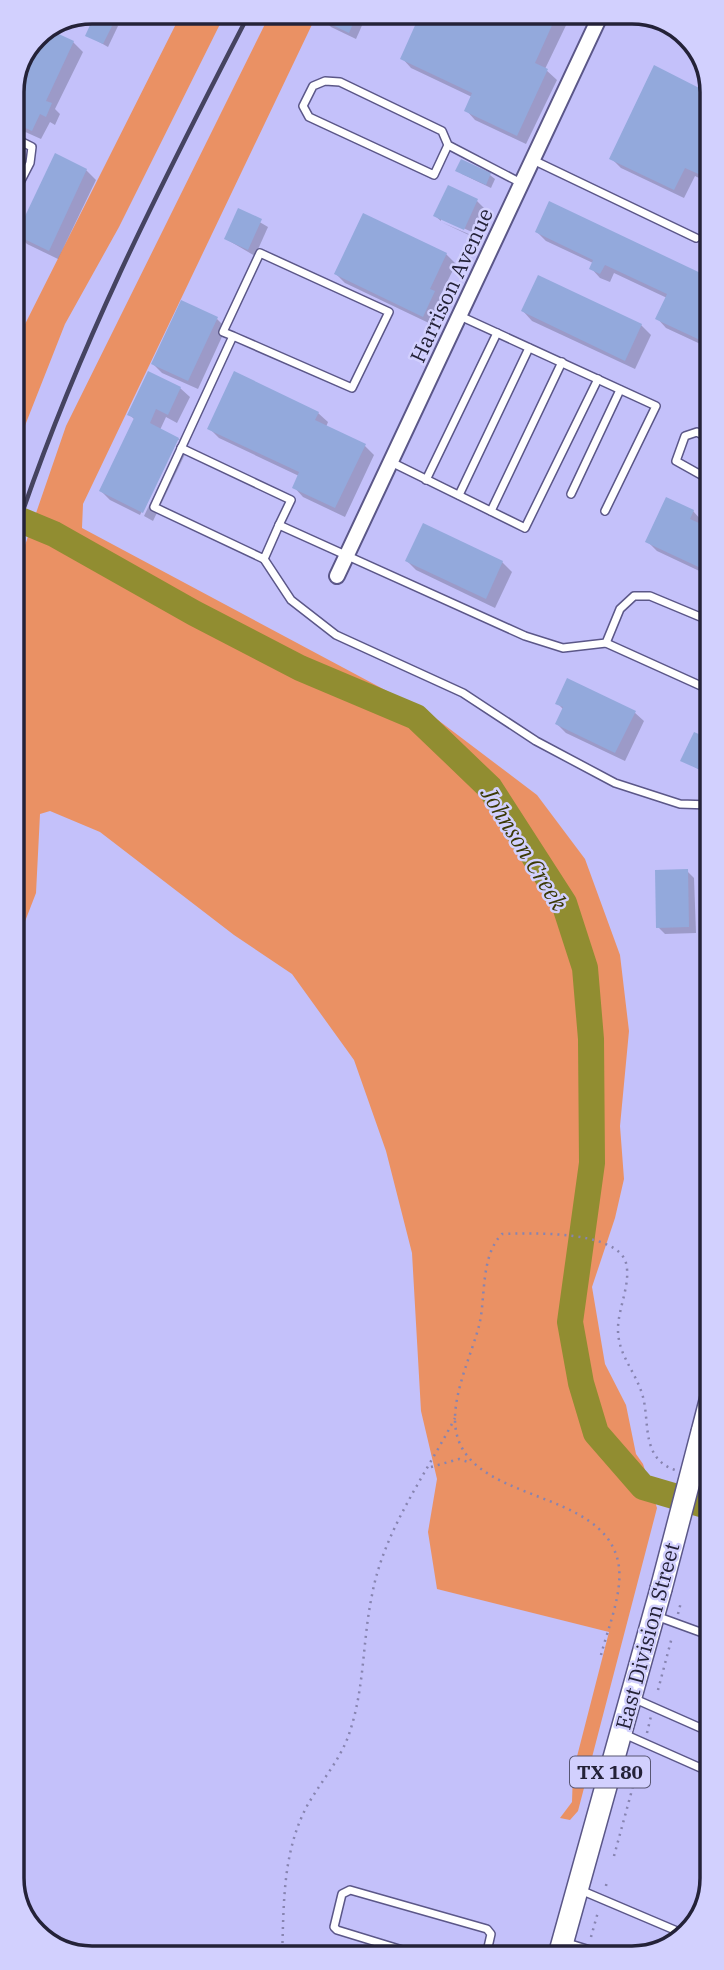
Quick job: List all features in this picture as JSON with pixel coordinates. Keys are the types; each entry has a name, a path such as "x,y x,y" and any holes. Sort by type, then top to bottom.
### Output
{"main road":[{"name":"East Division Street","path":"562,1946 700,1440"}],"street":[{"name":"Harrison Avenue","path":"337,576 597,25"}],"lane":[{"path":"448,145 434,176 309,117 303,106 313,86 325,81 340,82 442,131 448,145 522,183"},
{"path":"25,143 32,147 30,163 25,173"},
{"path":"533,160 696,239"},
{"path":"260,253 389,313 352,388 233,336 223,332 260,253"},
{"path":"460,316 656,406 605,511"},
{"path":"426,480 497,333"},
{"path":"233,336 154,507 264,559 291,600 337,635 463,694 536,741 615,783 680,804 700,805"},
{"path":"459,495 529,348"},
{"path":"491,511 562,362"},
{"path":"390,462 525,528 598,379"},
{"path":"571,494 620,390"},
{"path":"700,434 696,432 685,436 676,461 700,474"},
{"path":"181,448 290,500 264,559"},
{"path":"279,525 525,636 563,648 606,643 700,685"},
{"path":"606,643 620,609 634,596 650,596 700,617"},
{"path":"653,1616 700,1632"},
{"path":"631,1698 700,1728"},
{"path":"621,1732 700,1768"},
{"path":"578,1888 675,1930"},
{"path":"388,1946 334,1927 342,1894 349,1890 487,1929 491,1934 488,1946"}],"path":[{"path":"282,1945 285,1872 306,1808 348,1739 362,1686 372,1595 390,1533 430,1467 455,1418 483,1309 489,1261 495,1241 502,1234 601,1241 615,1246 625,1262 626,1278 618,1330 622,1355 643,1397 647,1439 655,1456 667,1468"},
{"path":"455,1418 460,1444 474,1464"},
{"path":"430,1467 460,1460 474,1464 585,1518 609,1540 617,1556 619,1578 601,1655"},
{"path":"678,1614 681,1602"},
{"path":"659,1690 673,1637"},
{"path":"647,1733 652,1716"},
{"path":"614,1856 640,1757"},
{"path":"606,1886 607,1880"},
{"path":"591,1937 598,1912"}],"shaded area":[{"path":"176,24 220,24 119,227 65,324 25,426 25,324"},
{"path":"265,24 312,24 83,504 82,528 430,714 537,795 585,859 620,955 629,1031 620,1126 624,1179 615,1218 592,1287 605,1364 626,1405 636,1454 643,1464 657,1508 578,1811 570,1820 560,1818 572,1802 573,1772 609,1632 437,1589 428,1532 437,1479 421,1411 412,1253 386,1151 354,1060 292,974 234,935 100,832 50,811 40,814 36,893 25,923 25,546 66,426"}],"building":[{"path":"90,24 113,24 103,44 85,36"},
{"path":"331,24 353,24 349,33"},
{"path":"415,25 552,25 535,63 548,69 517,136 464,111 472,93 400,59"},
{"path":"58,34 74,41 46,101 52,103 46,117 40,114 32,131 25,128 27,75 38,51"},
{"path":"654,65 700,88 700,175 685,168 674,190 609,159"},
{"path":"55,153 87,169 49,251 25,239 25,216"},
{"path":"461,159 491,173 486,185 455,171"},
{"path":"448,185 478,199 464,230 433,216"},
{"path":"549,201 700,273 700,340 655,319 667,294 605,265 600,274 589,269 593,260 535,232"},
{"path":"238,208 262,219 248,250 224,239"},
{"path":"363,213 447,253 430,289 435,291 423,317 334,274"},
{"path":"538,275 642,324 625,361 521,311"},
{"path":"181,300 218,317 188,381 151,364"},
{"path":"148,371 181,387 168,415 156,409 150,423 179,438 143,513 99,491 134,418 127,415"},
{"path":"234,371 319,412 315,420 366,444 335,508 292,488 299,472 207,429"},
{"path":"666,497 694,510 690,519 700,524 700,568 645,542"},
{"path":"423,523 503,561 486,599 405,561"},
{"path":"567,678 636,711 615,753 555,724 563,707 555,704"},
{"path":"694,732 700,735 700,770 680,761"},
{"path":"688,869 689,927 656,928 655,870"}],"waterway":[{"name":"Johnson Creek","path":"25,522 54,534 194,613 300,668 416,717 490,788 564,903 585,968 591,1039 592,1163 570,1322 581,1383 596,1433 643,1487 700,1504"}],"railway":[{"path":"25,506 91,337 152,206 244,24"}]}
